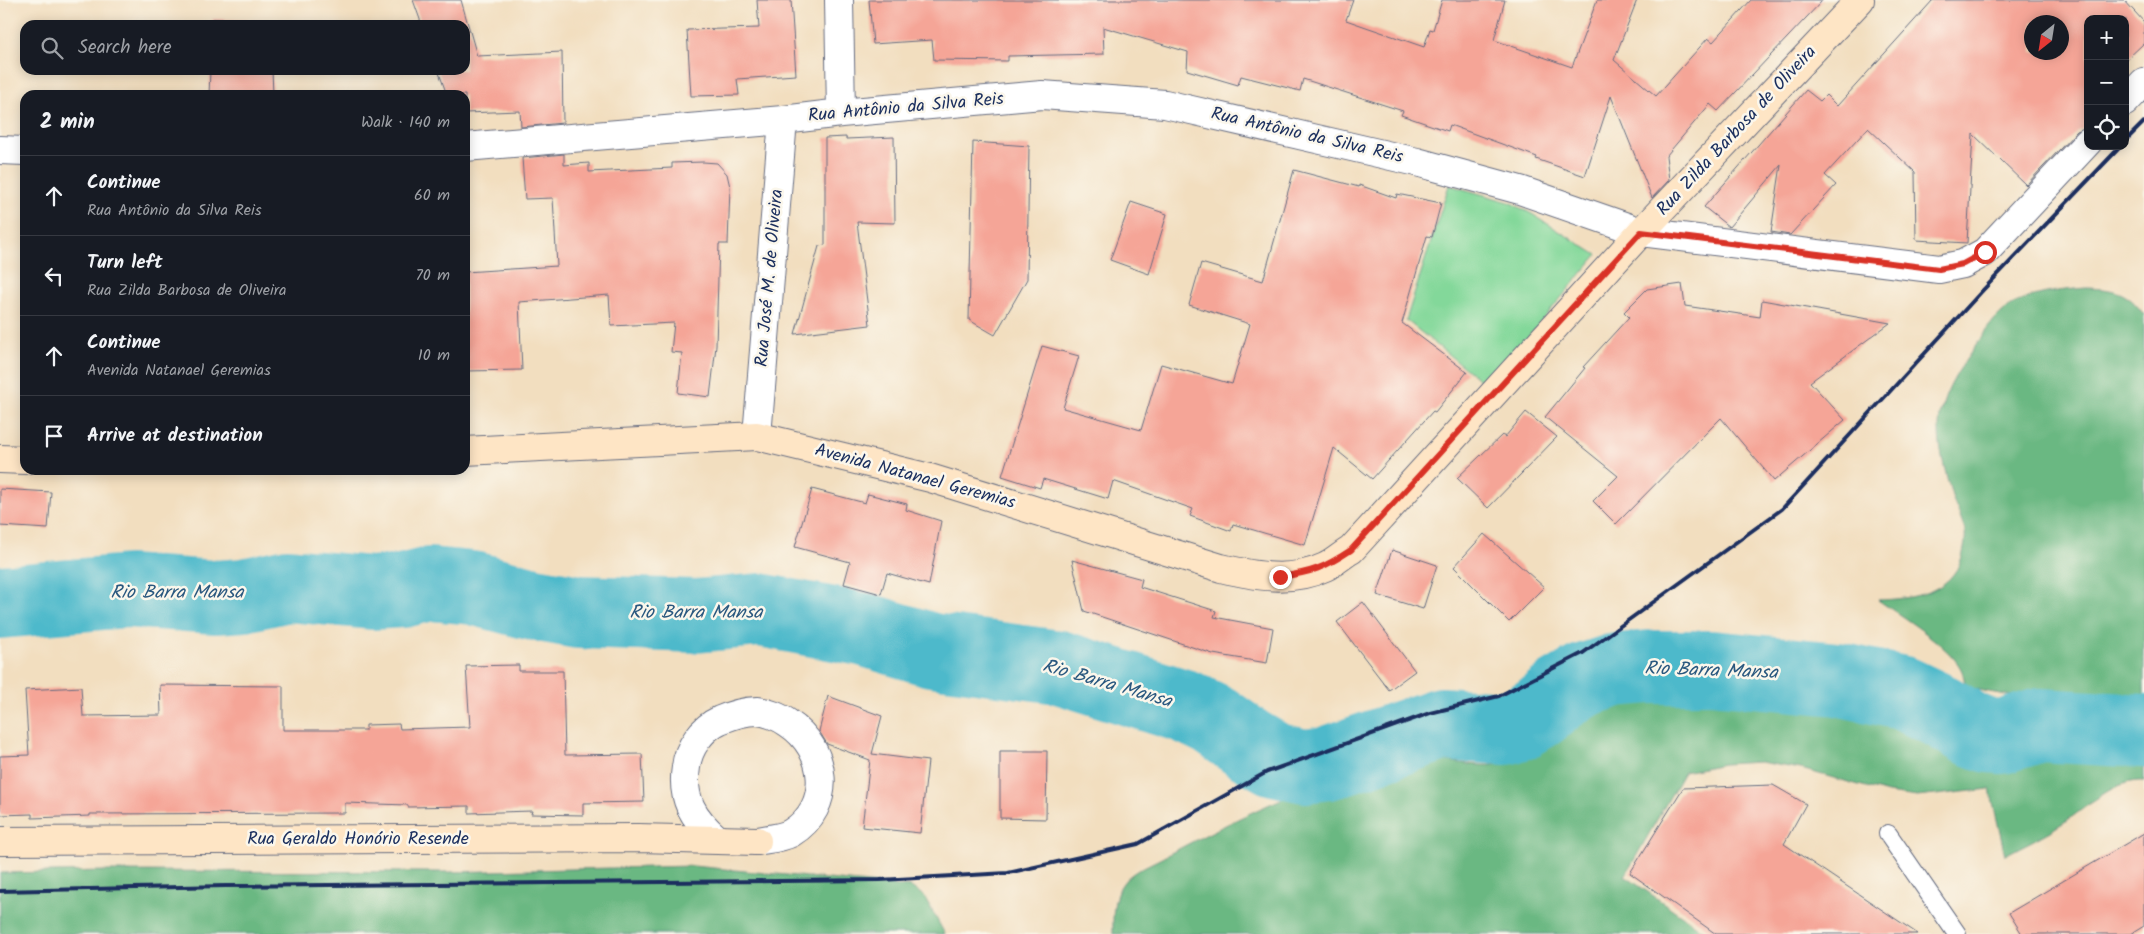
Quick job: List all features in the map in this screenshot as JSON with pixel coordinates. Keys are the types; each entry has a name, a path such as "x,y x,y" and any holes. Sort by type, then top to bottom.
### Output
{"street":[{"path":"838,0 841,113"},
{"name":"Rua Zilda Barbosa de Oliveira","path":"1351,550 1641,232 1860,0"},
{"path":"2129,98 2144,82"},
{"name":"Rua Antônio da Silva Reis","path":"470,147 783,120 1042,95 1165,104 1427,165 1520,190 1641,232 1939,269 1963,264 1985,252 2084,146"},
{"name":"Rua José M. de Oliveira","path":"757,436 783,120"},
{"path":"0,150 20,152"},
{"name":"Avenida Natanael Geremias","path":"470,451 757,436 930,478 1221,568 1253,576 1280,577 1302,574 1325,567 1351,550"},
{"path":"0,459 20,460"},
{"name":"Rua Geraldo Honório Resende","path":"0,841 717,839 757,841 790,834 809,816 817,803 822,785 820,770 813,748 799,730 780,718 758,711 736,713 715,722 698,738 687,758 684,780 687,802 698,822 717,839"}],"lane":[{"path":"1888,834 1957,934"}],"green space":[{"path":"1449,185 1509,202 1532,214 1597,255 1487,386 1406,320"},
{"path":"2086,288 2105,289 2120,293 2132,301 2144,315 2144,708 2032,699 1966,687 1961,669 1946,650 1878,600 1916,596 1939,587 1957,569 1962,557 1965,531 1945,470 1941,452 1939,425 1947,392 1964,362 1991,324 1999,315 2017,302 2036,295"},
{"path":"1665,680 1762,686 1822,694 1866,703 1910,721 1976,763 1994,771 2007,771 2032,737 2051,734 2144,743 2144,781 2133,782 2111,789 2056,827 2005,855 1990,789 1917,797 1888,793 1801,769 1760,762 1724,764 1684,772 1625,876 1708,934 1113,934 1115,901 1119,889 1127,878 1144,867 1281,799 1341,776 1400,760 1427,758 1482,765 1496,765 1509,762 1537,746 1577,709 1597,696 1630,685"},
{"path":"693,866 911,887 924,896 945,934 0,934 0,873 106,871 449,872"}],"building":[{"path":"413,0 461,0 467,20 420,20"},
{"path":"757,0 791,0 796,75 737,79 739,95 691,96 687,30 759,28"},
{"path":"869,0 1353,0 1346,20 1424,47 1430,29 1433,30 1442,0 1505,0 1494,40 1572,67 1597,0 1637,0 1614,60 1656,96 1708,38 1713,42 1751,0 1823,0 1718,111 1710,104 1666,156 1669,180 1652,198 1611,96 1585,176 1450,125 1448,131 1401,115 1403,111 1303,79 1300,91 1241,76 1238,85 1187,70 1188,52 1103,27 1104,54 1008,56 1008,61 934,60 932,40 873,44"},
{"path":"1933,0 2124,0 2144,22 2144,43 2129,57 2129,15 2084,15 2084,128 2077,131 2026,185 1973,134 1967,243 1916,240 1915,172 1868,128 1825,175 1836,185 1790,235 1771,232 1781,165 1729,227 1704,207 1806,90 1820,101 1826,95 1837,106"},
{"path":"470,32 477,56 562,52 563,123 521,127 520,111 470,113 470,90 445,90 440,75 470,75"},
{"path":"210,75 272,75 273,90 209,90"},
{"path":"846,137 846,139 894,137 895,223 857,222 870,325 795,334 819,246 825,245 825,138"},
{"path":"973,142 1029,146 1027,279 995,335 969,320"},
{"path":"564,154 564,165 589,163 589,172 672,168 672,163 717,163 727,174 730,187 728,244 719,244 716,346 710,397 678,393 682,353 671,352 674,323 611,326 609,295 519,302 522,370 470,371 470,272 557,266 553,198 525,199 522,158"},
{"path":"1294,170 1359,187 1359,185 1396,198 1397,194 1441,203 1432,237 1427,236 1402,323 1467,372 1435,412 1433,411 1372,479 1334,448 1305,545 1233,524 1231,531 1190,516 1193,509 1113,481 1108,499 1043,479 1040,488 1002,476 1042,346 1079,356 1063,408 1141,430 1161,364 1232,384 1250,324 1189,305 1201,263 1263,281"},
{"path":"1131,202 1167,214 1149,274 1110,260"},
{"path":"1682,284 1685,306 1760,317 1762,300 1890,323 1810,382 1845,420 1774,481 1721,418 1616,524 1593,501 1618,476 1545,417 1585,368 1583,367 1629,317 1624,312 1647,289"},
{"path":"1526,412 1557,437 1488,508 1457,478 1502,435 1505,437"},
{"path":"0,489 51,492 48,529 0,526"},
{"path":"812,489 865,503 868,494 907,504 906,510 941,521 929,585 887,573 881,594 844,584 850,562 795,547"},
{"path":"1484,534 1544,587 1509,622 1454,567"},
{"path":"1392,550 1437,565 1423,609 1377,595"},
{"path":"1072,560 1142,579 1140,587 1216,611 1214,617 1273,628 1267,663 1213,654 1084,611"},
{"path":"1363,602 1415,671 1389,690 1337,622"},
{"path":"519,665 519,671 563,671 565,755 642,754 644,802 583,803 583,815 531,814 532,811 469,813 469,806 408,807 408,805 345,803 345,813 90,814 90,816 32,818 32,814 0,815 0,756 29,755 25,690 81,687 83,716 161,715 160,685 283,686 283,730 366,730 366,725 399,724 400,729 470,727 466,666"},
{"path":"828,696 882,716 872,754 928,761 920,833 862,827 870,760 827,744 819,731"},
{"path":"1000,751 1047,751 1046,819 1000,818"},
{"path":"1773,785 1806,804 1784,844 1918,934 1716,934 1630,873 1683,788"},
{"path":"2144,833 2144,926 2131,934 2022,934 2009,913"}],"waterway":[{"name":"Rio Barra Mansa","path":"0,602 128,591 215,597 244,595 288,585 372,593 402,591 430,584 473,588 534,604 579,612 696,616 760,610 866,630 932,650 1059,667 1187,707 1214,720 1248,744 1274,759 1305,766 1328,763 1441,724 1506,728 1521,723 1585,680 1615,670 1650,667 1711,667 1838,679 1903,693 1941,711 1971,729 1989,736 2002,737 2040,725 2144,731"}],"railway":[{"path":"2129,137 2144,122"},
{"path":"0,891 225,886 880,880 1008,873 1138,844 1267,772 1430,713 1499,696 1583,653 1782,509 1983,290 2117,150"}],"route":[{"path":"1280,577 1302,574 1325,567 1351,550 1641,232 1939,269 1963,264 1985,252"}]}
